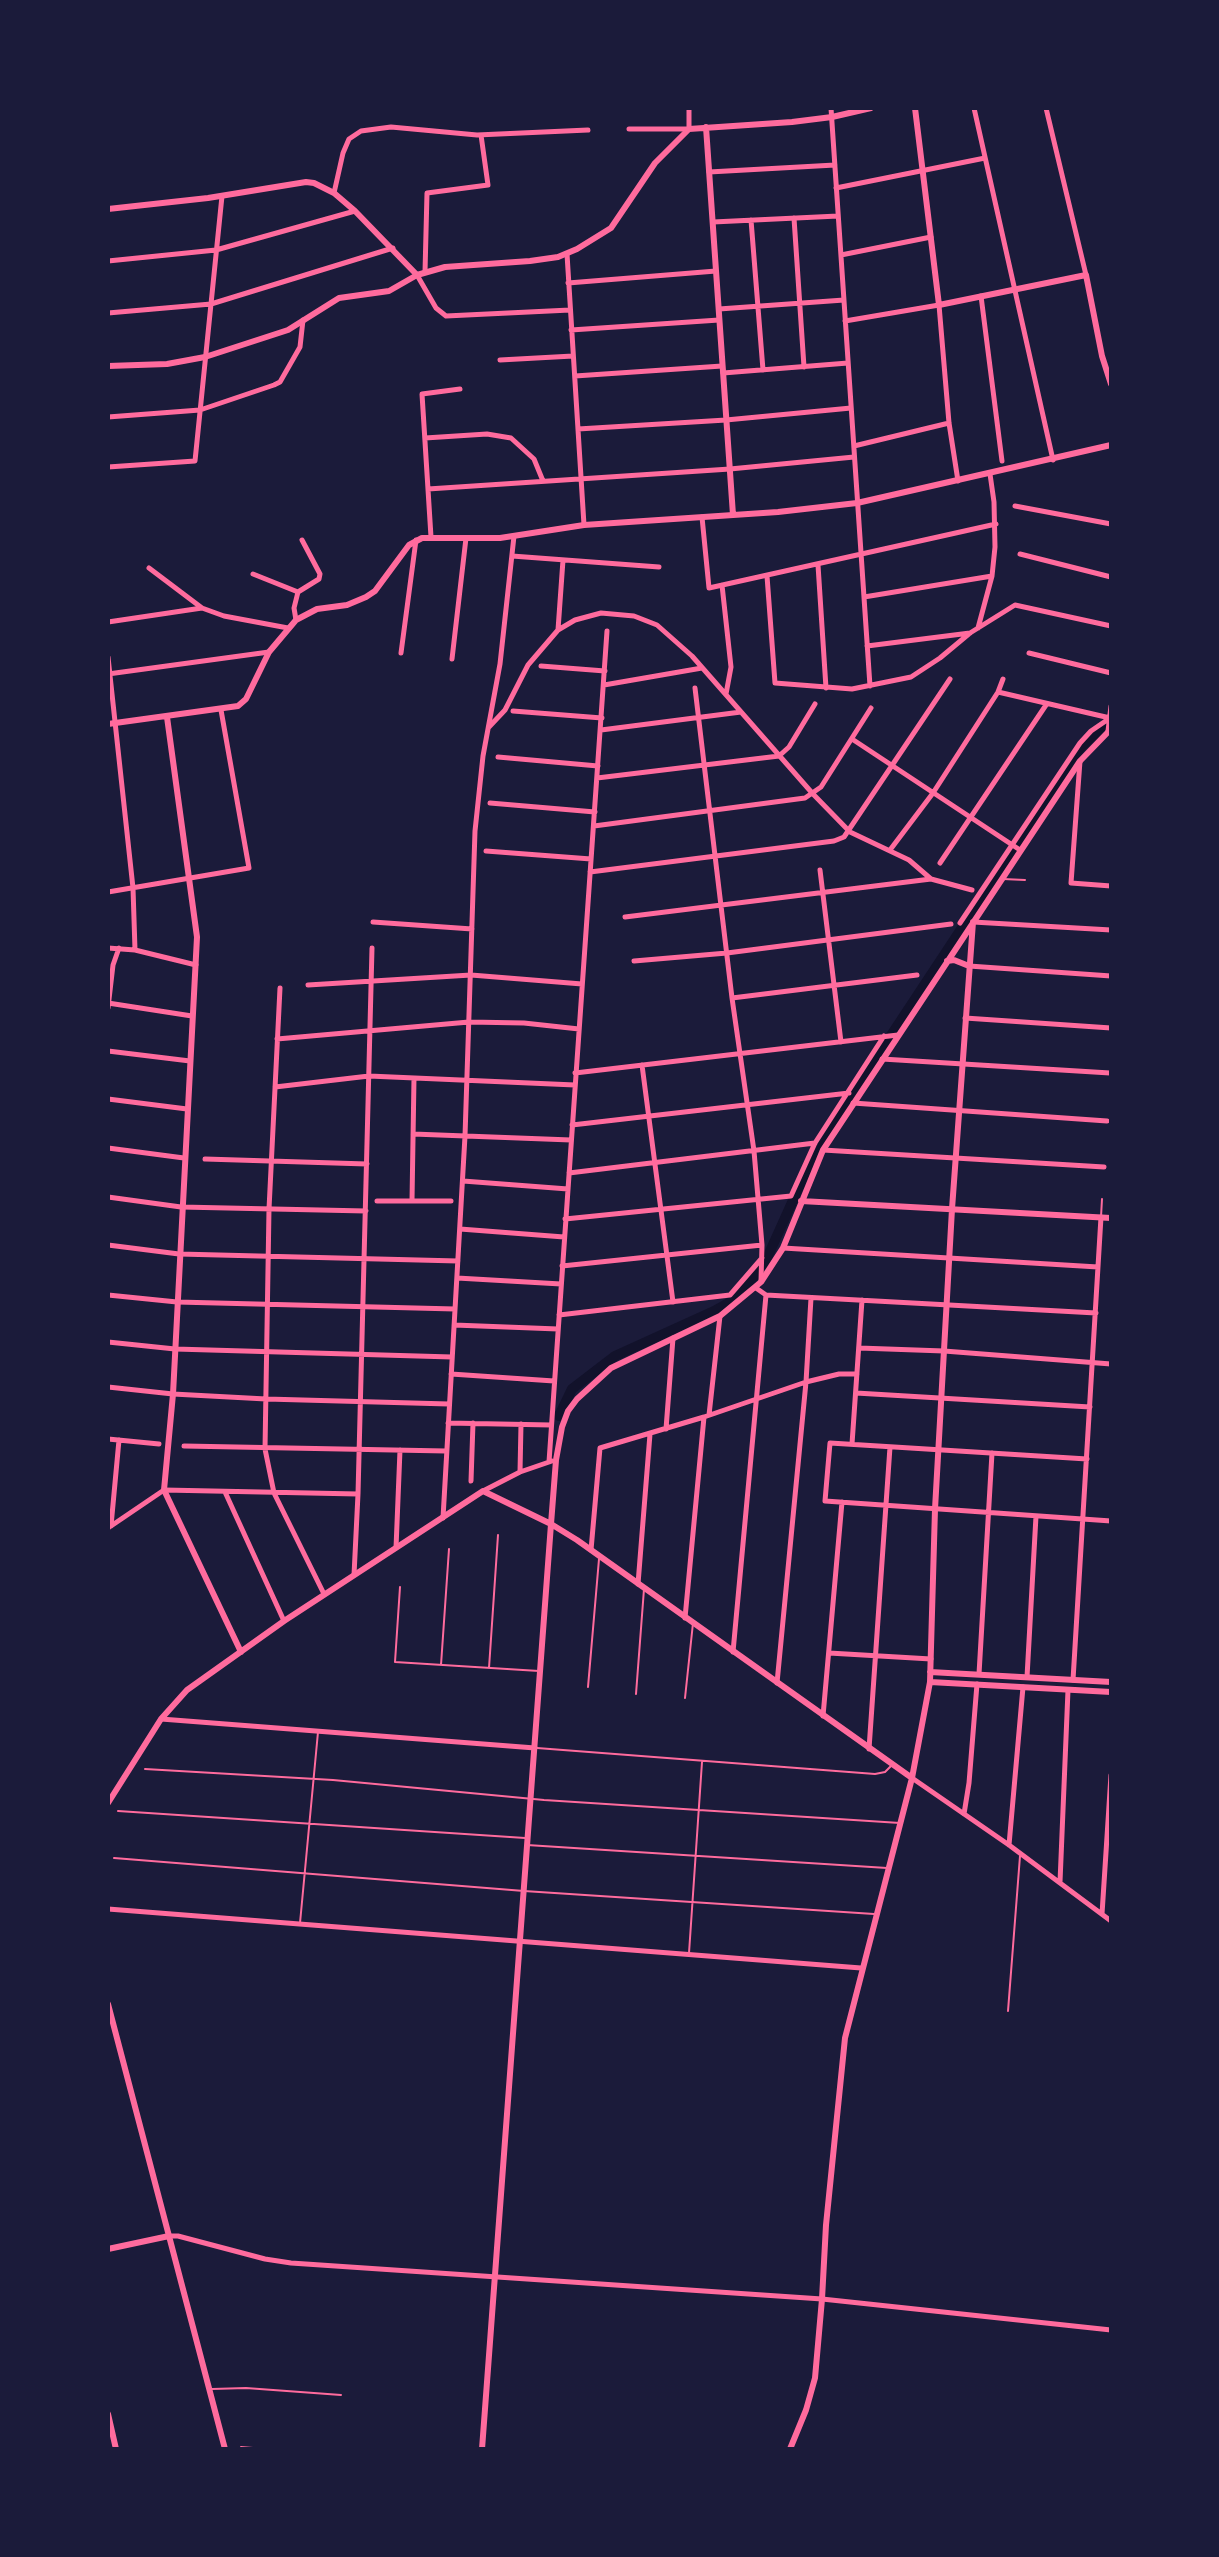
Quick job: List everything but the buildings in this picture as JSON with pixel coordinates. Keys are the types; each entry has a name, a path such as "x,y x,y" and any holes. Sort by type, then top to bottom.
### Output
{"street":[{"path":"108,366 167,364 206,357 271,337 339,298 389,291 425,272 463,264 530,261 567,254 611,228 625,212 650,170 689,129 689,108"},
{"path":"831,108 870,686"},
{"path":"629,129 689,129 832,117 871,108"},
{"path":"915,108 939,304 949,423 958,481"},
{"path":"974,108 1053,460"},
{"path":"1046,108 1086,274 1097,336 1111,384"},
{"path":"706,127 733,515"},
{"path":"334,193 342,153 349,139 361,131 375,128 481,135 588,130"},
{"path":"425,272 427,193 488,185 481,135"},
{"path":"836,188 986,158"},
{"path":"709,172 835,165"},
{"path":"108,209 222,196 306,182 323,186 355,211 417,275 436,308 446,316 570,310"},
{"path":"108,467 195,461 222,196"},
{"path":"108,261 216,250 355,211"},
{"path":"713,222 838,216"},
{"path":"794,218 804,367"},
{"path":"751,220 763,370"},
{"path":"841,255 931,237"},
{"path":"108,313 211,304 393,248"},
{"path":"567,254 584,525"},
{"path":"568,284 716,271"},
{"path":"845,321 1086,274"},
{"path":"981,296 1002,461"},
{"path":"719,309 844,300"},
{"path":"108,417 200,410 280,382 300,347 303,320"},
{"path":"572,330 719,320"},
{"path":"500,360 573,356"},
{"path":"574,376 763,370 848,363"},
{"path":"430,537 422,394 460,388"},
{"path":"578,429 726,420 851,408"},
{"path":"854,446 949,423"},
{"path":"425,438 487,434 511,438 534,459 543,481"},
{"path":"112,724 238,706 246,699 269,652 296,620 317,609 347,605 375,591 403,552 416,540 430,537 514,537 584,525 804,510 857,503 1111,445"},
{"path":"428,489 730,469 854,457"},
{"path":"978,628 992,576 996,524 990,474"},
{"path":"1015,506 1111,524"},
{"path":"702,517 709,588 996,524"},
{"path":"443,1518 463,1181 475,831 488,729 500,664 514,537"},
{"path":"452,659 466,538"},
{"path":"296,620 294,608 298,592 319,579 319,570 302,540"},
{"path":"401,652 416,540"},
{"path":"1020,554 1111,577"},
{"path":"512,556 659,567"},
{"path":"558,630 563,560"},
{"path":"818,565 826,688"},
{"path":"149,568 202,608 224,616 288,628"},
{"path":"253,574 298,592"},
{"path":"767,576 775,683 826,688 870,686 911,677 940,658 970,633 1015,605 1111,626"},
{"path":"864,597 992,576"},
{"path":"722,585 731,667 726,694"},
{"path":"108,622 202,608"},
{"path":"488,729 505,710 528,665 558,630 575,620 601,613 634,616 657,625 702,668 849,832 917,864 932,879"},
{"path":"482,2449 551,1524 551,1425 607,631"},
{"path":"867,646 970,633"},
{"path":"109,674 246,653 269,652"},
{"path":"1029,653 1111,673"},
{"path":"108,657 112,724 134,888 135,950"},
{"path":"541,666 605,671"},
{"path":"604,685 702,668"},
{"path":"590,872 834,841 849,832 950,679"},
{"path":"890,850 933,793 998,692 1003,679"},
{"path":"695,688 732,998 754,1150 763,1257 761,1282"},
{"path":"998,692 1046,705 1110,718"},
{"path":"597,778 779,756 789,747 815,704"},
{"path":"940,863 1046,705"},
{"path":"552,1461 568,1411 577,1399 611,1368 720,1316 761,1282 783,1248 823,1149 1080,760 1110,730 1111,706"},
{"path":"594,826 806,798 821,787 871,708"},
{"path":"108,892 249,868 221,710"},
{"path":"513,711 602,718"},
{"path":"601,730 741,712"},
{"path":"167,717 196,937 196,964 181,1207 173,1394 164,1490 240,1652"},
{"path":"960,923 1080,743 1091,731 1110,718"},
{"path":"852,739 1020,850"},
{"path":"498,757 598,766"},
{"path":"1080,760 1071,883 1111,886"},
{"path":"490,803 595,812"},
{"path":"486,851 591,859"},
{"path":"820,870 841,1042"},
{"path":"625,917 932,879 972,890"},
{"path":"373,922 472,929"},
{"path":"973,922 1111,930"},
{"path":"790,2449 806,2409 814,2378 838,2089 845,2038 861,1968 912,1779 930,1682 938,1450 952,1209 973,922"},
{"path":"634,961 727,953 951,924"},
{"path":"108,948 135,950 196,964"},
{"path":"119,948 113,965 108,1005 192,1016"},
{"path":"354,1575 361,1401 372,948"},
{"path":"947,961 954,960 969,966 1111,976"},
{"path":"308,985 471,975 582,984"},
{"path":"732,998 917,975"},
{"path":"280,988 269,1209 265,1449 274,1493 324,1594"},
{"path":"965,1018 1111,1028"},
{"path":"278,1039 370,1029 470,1022 524,1023 579,1029"},
{"path":"575,1073 898,1035"},
{"path":"565,1220 791,1196 815,1143 884,1036"},
{"path":"108,1052 190,1061"},
{"path":"882,1059 1110,1073"},
{"path":"642,1065 673,1302"},
{"path":"275,1087 369,1076 575,1085"},
{"path":"412,1201 414,1078"},
{"path":"572,1125 849,1093"},
{"path":"108,1099 187,1109"},
{"path":"853,1103 1107,1121"},
{"path":"413,1134 571,1140"},
{"path":"569,1173 815,1143"},
{"path":"108,1148 184,1158"},
{"path":"823,1149 1104,1167"},
{"path":"205,1158 367,1164"},
{"path":"463,1181 568,1189"},
{"path":"108,1197 181,1207 366,1211"},
{"path":"377,1201 451,1201"},
{"path":"801,1201 1111,1218"},
{"path":"1073,1680 1101,1217"},
{"path":"460,1229 564,1237"},
{"path":"108,1245 179,1254 458,1261"},
{"path":"562,1266 762,1245"},
{"path":"783,1248 1098,1267"},
{"path":"559,1315 730,1295 763,1257"},
{"path":"457,1278 561,1284"},
{"path":"756,1288 766,1295 1095,1313"},
{"path":"108,1295 177,1302 455,1309"},
{"path":"733,1652 766,1295"},
{"path":"777,1683 806,1382 811,1298"},
{"path":"852,1444 862,1300"},
{"path":"685,1618 706,1416 720,1316"},
{"path":"454,1325 558,1329"},
{"path":"666,1429 673,1338"},
{"path":"108,1342 175,1349 452,1357"},
{"path":"859,1348 1111,1364"},
{"path":"451,1374 554,1381"},
{"path":"591,1550 600,1448 666,1429 806,1382 839,1374 857,1374"},
{"path":"108,1387 173,1394 266,1399 449,1404"},
{"path":"856,1393 1090,1407"},
{"path":"448,1423 551,1425"},
{"path":"471,1481 473,1423"},
{"path":"520,1472 521,1424"},
{"path":"641,1586 650,1434"},
{"path":"108,1438 159,1444"},
{"path":"110,1527 119,1440"},
{"path":"1087,1460 830,1443 825,1501 1111,1521"},
{"path":"183,1446 446,1452"},
{"path":"868,1749 890,1447"},
{"path":"396,1548 399,1450"},
{"path":"979,1674 992,1453"},
{"path":"108,1803 161,1719 187,1690 324,1594 483,1491 520,1472 552,1461"},
{"path":"110,1527 164,1490 358,1494"},
{"path":"483,1491 551,1524 591,1550 868,1749 1009,1845 1111,1921"},
{"path":"225,1492 284,1621"},
{"path":"823,1716 842,1502"},
{"path":"1028,1677 1036,1516"},
{"path":"829,1653 931,1659"},
{"path":"930,1672 1111,1682"},
{"path":"930,1682 1111,1692"},
{"path":"964,1814 969,1783 977,1684"},
{"path":"1009,1845 1023,1687"},
{"path":"1060,1882 1068,1689"},
{"path":"161,1719 534,1748"},
{"path":"1102,1914 1111,1775"},
{"path":"108,1909 861,1968"},
{"path":"108,2004 225,2449"},
{"path":"108,2249 178,2236 291,2263 822,2299 1111,2330"},
{"path":"108,2414 116,2449"}],"lane":[{"path":"1001,879 1025,880"},
{"path":"1101,1217 1102,1199"},
{"path":"489,1668 498,1535"},
{"path":"441,1665 449,1549"},
{"path":"588,1687 599,1556"},
{"path":"636,1694 641,1586"},
{"path":"400,1587 395,1662 540,1671"},
{"path":"685,1698 693,1623"},
{"path":"300,1924 318,1732"},
{"path":"534,1748 875,1774 885,1772 891,1765"},
{"path":"689,1954 702,1762"},
{"path":"146,1769 314,1779 531,1798 901,1823"},
{"path":"118,1811 528,1841 696,1857 889,1868"},
{"path":"1008,2011 1020,1853"},
{"path":"114,1858 524,1891 877,1914"},
{"path":"210,2389 246,2388 340,2395"},
{"path":"241,2447 266,2449"}],"waterway":[{"path":"559,1416 572,1389 615,1356 714,1311 739,1297 767,1258 816,1149 1082,746 1111,720"}]}
